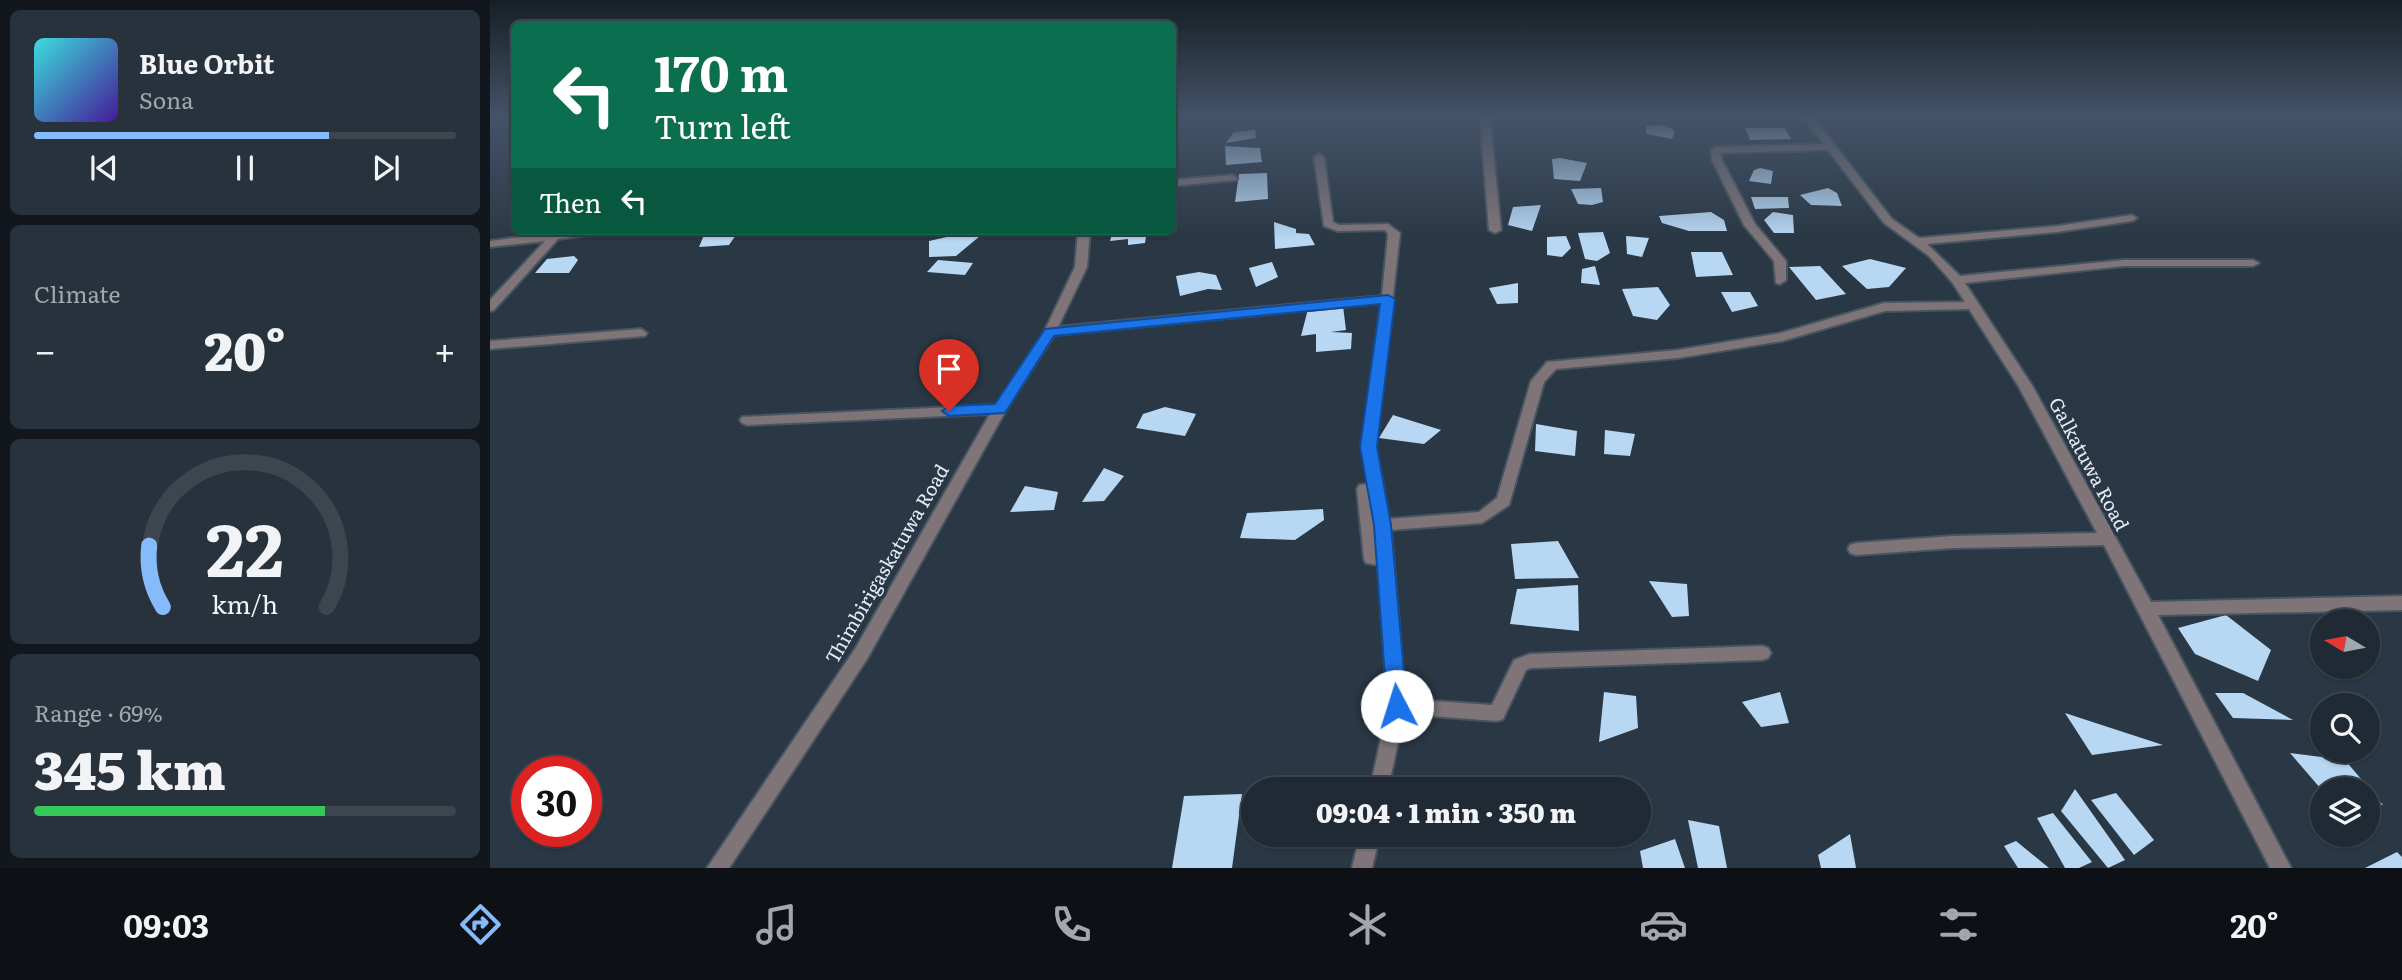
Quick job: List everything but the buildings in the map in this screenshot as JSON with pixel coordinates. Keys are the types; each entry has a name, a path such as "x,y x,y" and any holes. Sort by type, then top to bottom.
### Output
{"street":[{"path":"1319,158 1328,223 1338,228 1388,228 1394,233 1368,447 1383,525 1397,706 1382,777"},
{"path":"1489,158 1495,230"},
{"path":"1717,158 1750,225 1780,261 1780,280"},
{"name":"Galkatuwa Road","path":"1837,158 1888,221 1933,254 1957,280 2026,387 2281,868"},
{"path":"1176,183 1232,178"},
{"path":"1914,242 2057,229 2132,218"},
{"path":"490,244 550,235"},
{"path":"490,307 556,235"},
{"name":"Thimbirigaskatuwa Road","path":"717,868 861,654 1000,409 1050,332 1081,267 1084,235"},
{"path":"1957,280 2124,263 2253,262"},
{"path":"1050,332 1388,299"},
{"path":"1383,525 1482,517 1504,501 1538,381 1552,365 1678,354 1782,337 1884,307 1972,304"},
{"path":"490,345 641,332"},
{"path":"747,420 1000,409"},
{"path":"1856,549 1954,542 2107,539"},
{"path":"2146,609 2402,603"},
{"path":"1397,706 1497,713 1520,665 1530,661 1762,653"},
{"path":"1362,868 1367,847"}],"route":[{"path":"949,411 1000,409 1050,332 1388,299 1368,447 1383,525 1397,706"}]}
